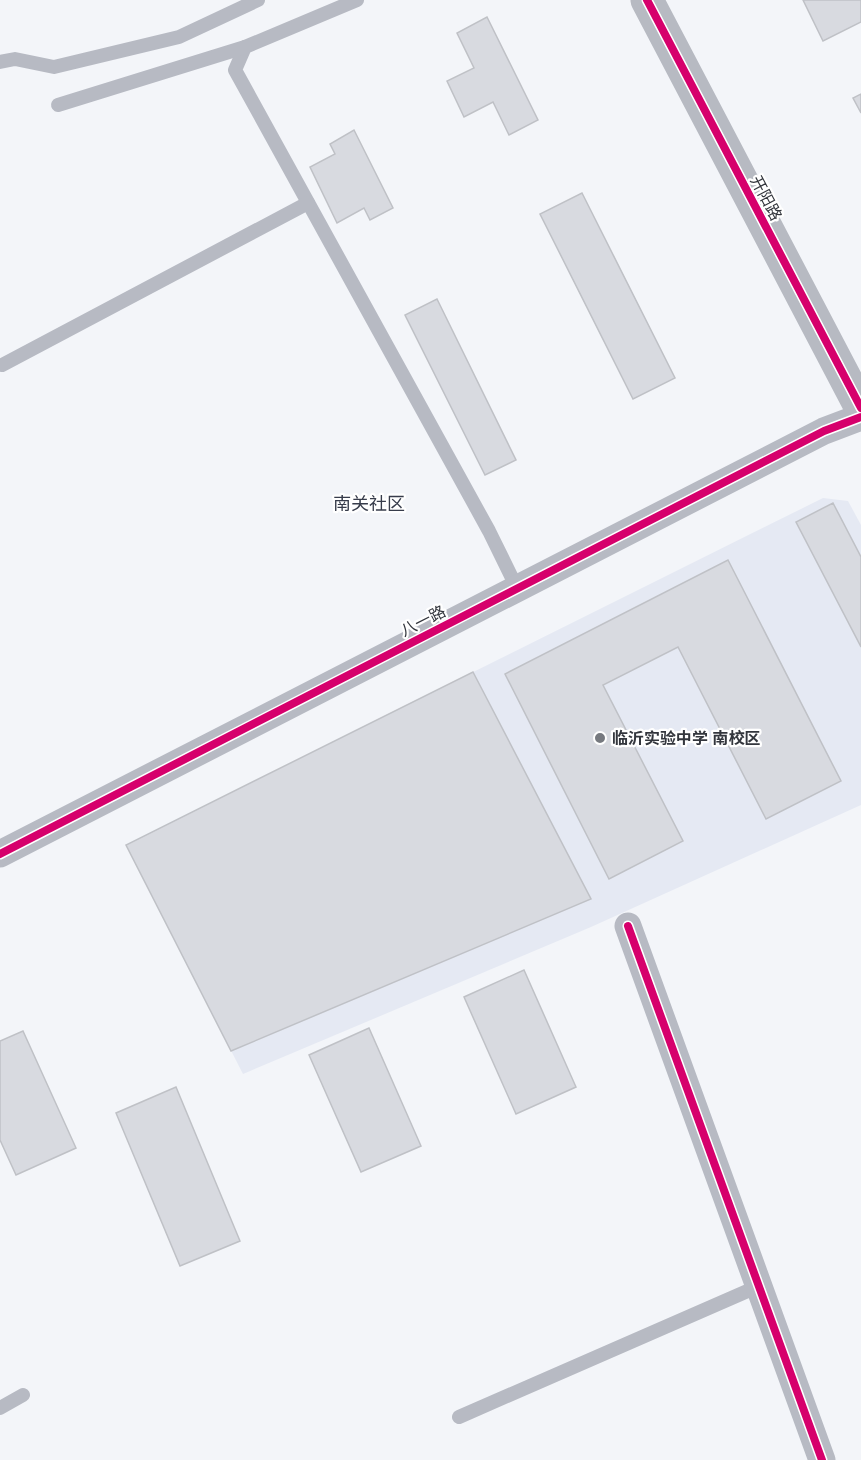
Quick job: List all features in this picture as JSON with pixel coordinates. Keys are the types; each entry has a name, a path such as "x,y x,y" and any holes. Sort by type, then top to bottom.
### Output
{"street":[{"name":"开阳路","path":"647,0 861,408"},
{"name":"八一路","path":"0,854 824,430 861,417"},
{"path":"627,926 822,1460"}],"lane":[{"path":"0,62 15,58 54,67 76,62 178,37 258,0"},
{"path":"58,105 245,47 357,0"},
{"path":"245,47 235,70 489,531 517,588"},
{"path":"2,364 308,202"},
{"path":"459,1417 759,1286"},
{"path":"0,1408 23,1395"}],"shaded area":[{"name":"临沂实验中学 南校区","path":"823,498 848,501 861,525 861,805 591,927 243,1074 126,845"}],"building":[{"path":"803,0 861,0 861,22 823,41"},
{"path":"487,17 538,120 509,135 493,102 464,117 447,81 474,68 457,33"},
{"path":"861,94 861,113 853,98"},
{"path":"354,130 393,208 370,220 364,208 337,223 310,167 335,154 330,144"},
{"path":"582,193 675,378 633,399 540,214"},
{"path":"437,299 516,460 485,475 405,315"},
{"path":"833,503 861,557 861,647 796,522"},
{"path":"728,560 841,781 766,819 678,647 603,685 683,841 609,879 505,674"},
{"path":"473,672 591,899 231,1051 126,845"},
{"path":"524,970 576,1087 516,1114 464,997"},
{"path":"369,1028 421,1146 361,1172 309,1055"},
{"path":"23,1031 76,1148 16,1175 0,1140 0,1041"},
{"path":"176,1087 240,1241 180,1266 116,1113"}],"cycle path":[{"path":"647,0 861,408"},
{"path":"0,854 824,431 861,417"},
{"path":"628,926 822,1460"}],"place":[{"name":"临沂实验中学 南校区","path":"600,738"}],"district":[{"name":"南关社区","path":"369,504"}]}
